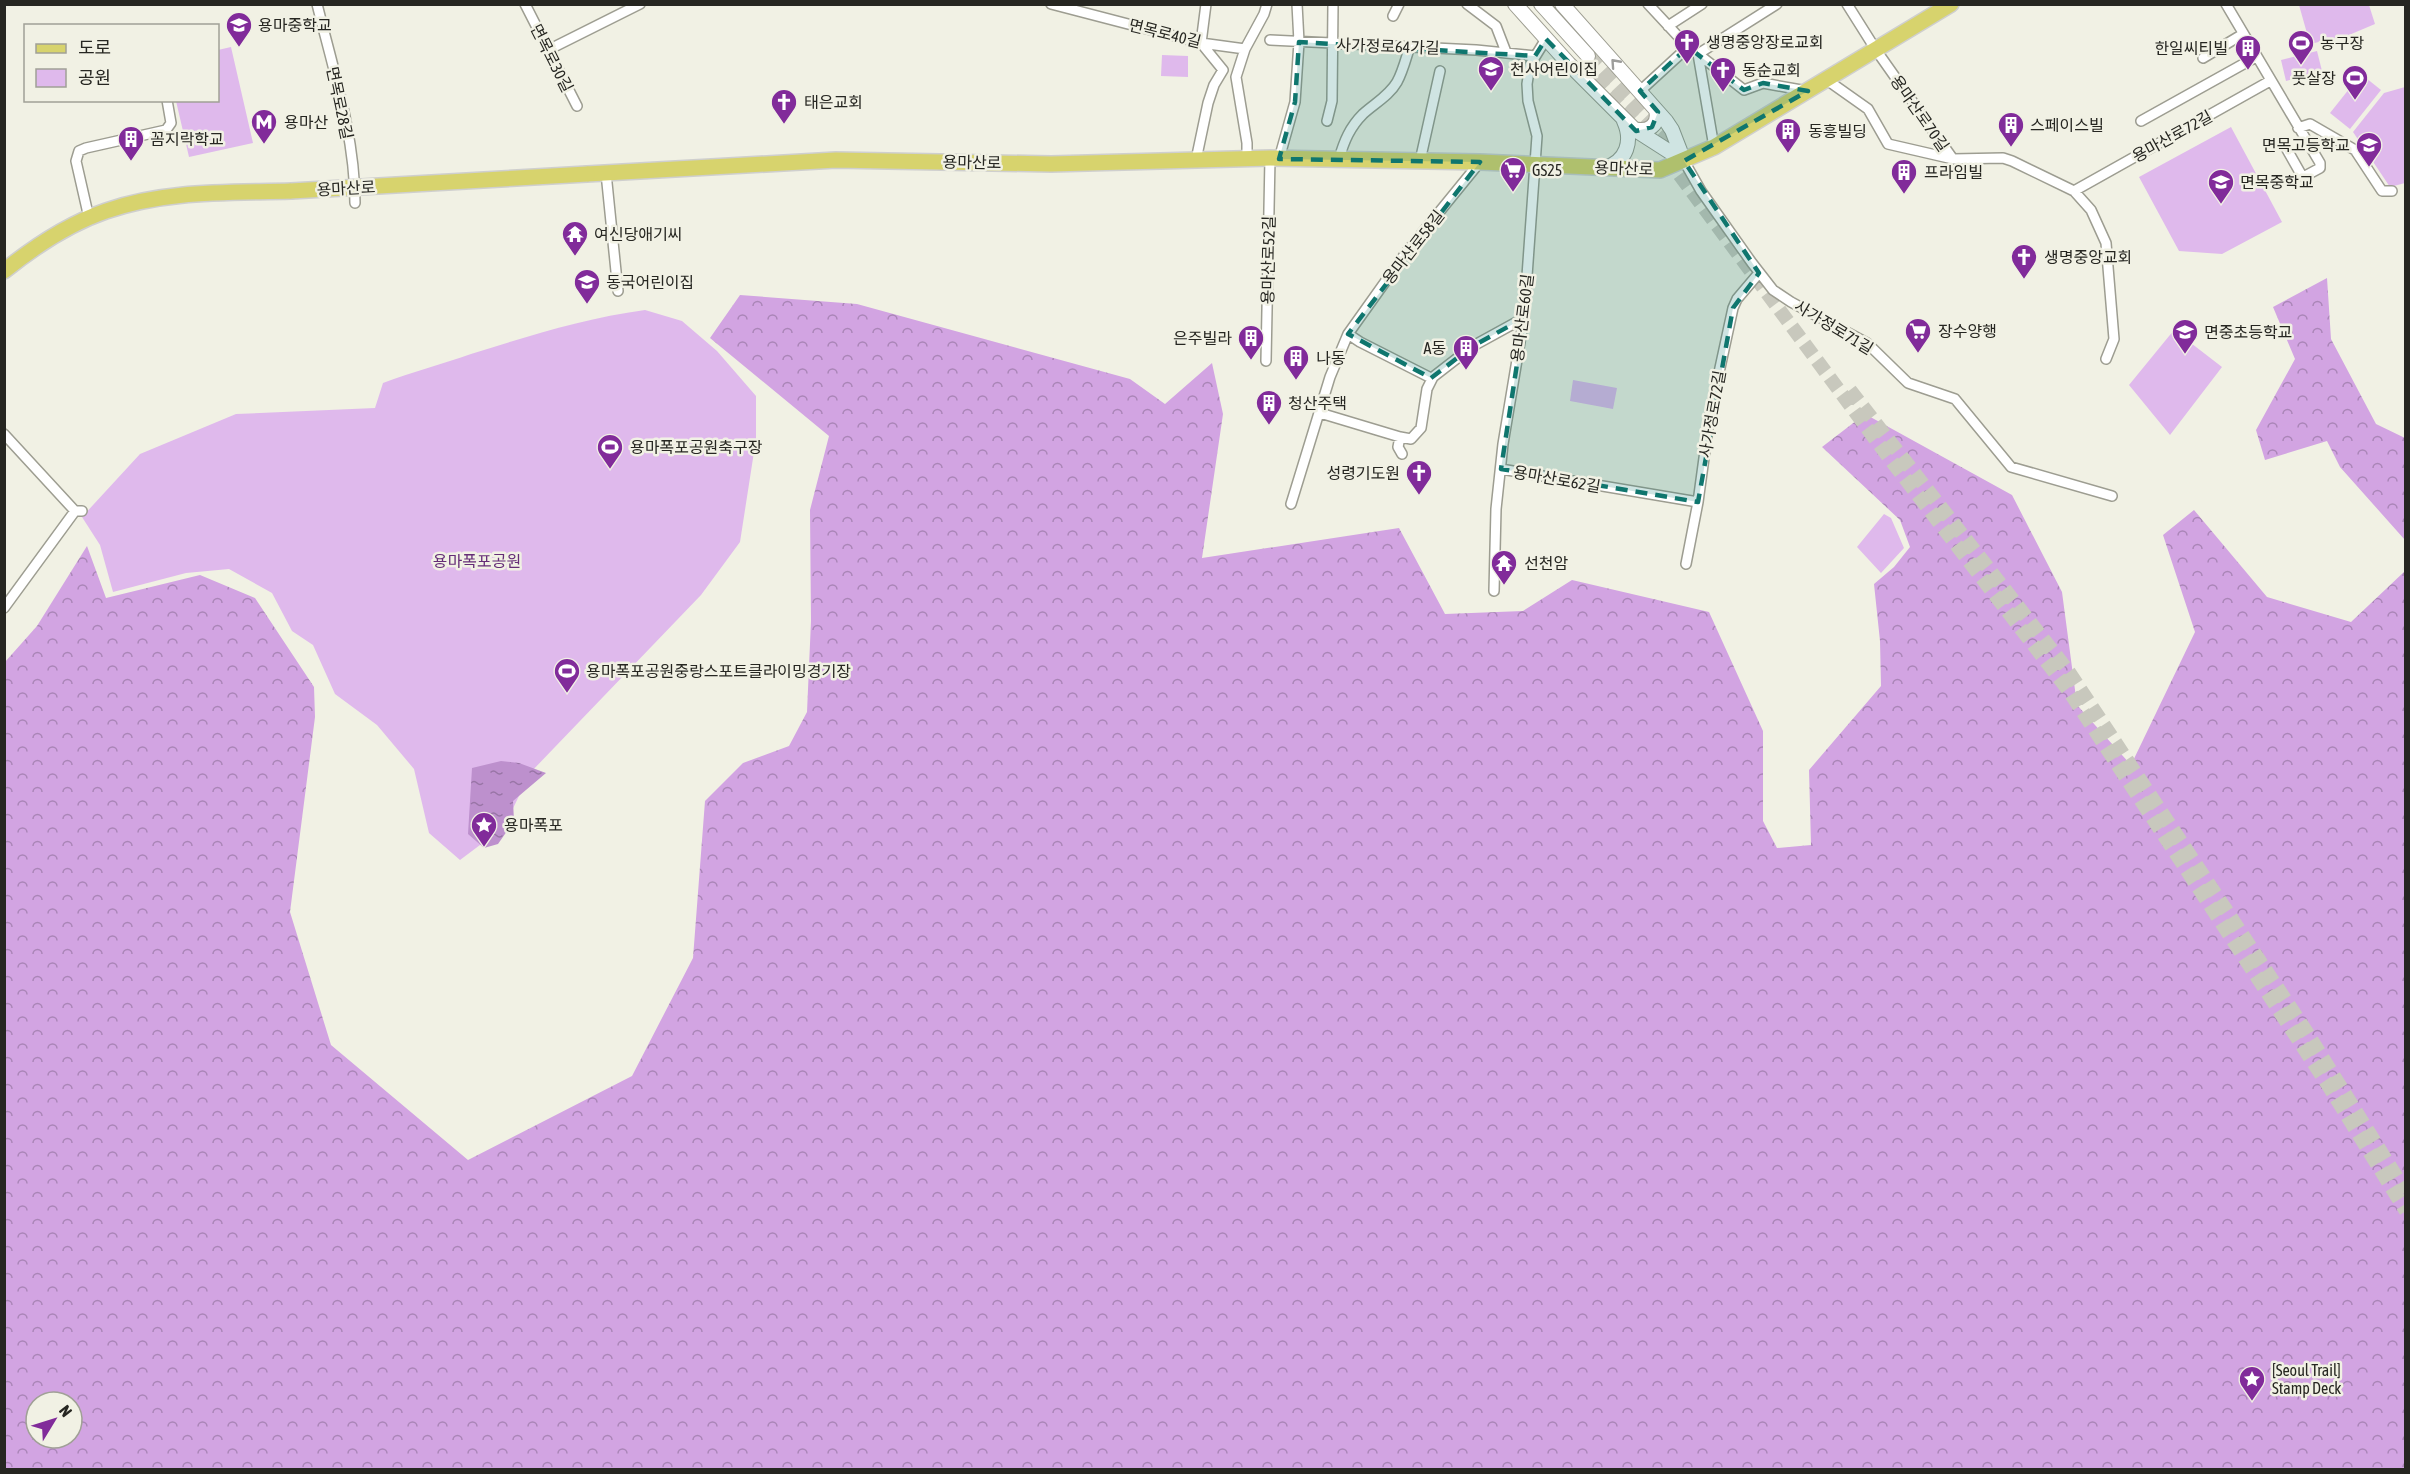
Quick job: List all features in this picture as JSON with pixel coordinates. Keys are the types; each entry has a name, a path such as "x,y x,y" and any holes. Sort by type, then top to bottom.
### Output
{"main road":[{"path":"1515,4 1623,119 1634,129 1684,161"},
{"path":"1526,4 1585,60 1541,4"},
{"path":"1562,4 1672,130 1684,161"},
{"name":"용마산로","path":"4,271 42,243 89,218 132,204 181,195 291,191 836,160 1051,164 1339,159 1480,162 1660,170 1714,147 1951,4"},
{"path":"1634,129 1642,131 1652,128 1657,119 1656,110"},
{"path":"1605,168 1618,162 1626,152 1628,136 1623,119"}],"street":[{"name":"면목로28길","path":"317,4 355,173 355,203"},
{"path":"548,50 640,4"},
{"name":"면목로40길","path":"1051,4 1201,42 1245,49"},
{"path":"1196,160 1208,103 1214,85 1223,70 1201,42 1206,4"},
{"path":"1246,159 1247,143 1236,77 1245,49 1267,4"},
{"name":"용마산로52길","path":"1266,361 1275,159 1295,102 1299,42 1297,4"},
{"path":"1327,121 1332,101 1334,4"},
{"path":"1393,16 1399,4"},
{"path":"1467,4 1496,26 1506,52"},
{"path":"1647,4 1688,47 1744,90 1764,83 1808,91"},
{"path":"1668,26 1702,4"},
{"path":"1698,54 1777,4"},
{"name":"용마산로70길","path":"1847,4 1876,50 1953,159 2003,158 2074,191 2091,210 2106,243 2114,339 2106,359"},
{"path":"2226,4 2320,163 2320,168 2302,176 2285,146"},
{"name":"면목로30길","path":"529,6 548,50 577,106"},
{"path":"2203,58 2242,34"},
{"name":"용마산로60길","path":"1500,469 1524,318 1538,136 1527,91 1528,74 1535,56 1546,39"},
{"name":"사가정로64가길","path":"1270,40 1410,46 1535,56"},
{"path":"1339,159 1344,140 1352,126 1364,113 1384,99 1397,82 1410,46"},
{"path":"1640,91 1688,47"},
{"path":"1698,54 1714,147"},
{"name":"용마산로72길","path":"2141,121 2256,57"},
{"path":"1420,161 1440,71"},
{"path":"1827,80 1868,109 1888,144 1953,159"},
{"name":"용마산로72길","path":"2074,191 2270,81"},
{"path":"89,218 76,161 79,152 86,148 166,130 171,123 167,102"},
{"path":"2298,128 2310,124 2355,150 2382,191 2392,191"},
{"name":"사가정로71길","path":"1684,161 1695,182 1758,273 1773,290 1867,343 1908,383 1955,399 2011,467 2112,496"},
{"name":"용마산로58길","path":"1291,504 1330,377 1348,334 1406,254 1480,162"},
{"path":"606,173 618,291"},
{"name":"사가정로72길","path":"1686,564 1698,502 1710,414 1733,308 1737,299 1758,273"},
{"path":"1320,413 1411,439 1421,428 1427,388 1431,378 1470,348 1524,318"},
{"path":"1348,334 1431,378"},
{"path":"4,434 8,446 79,511 4,608"},
{"path":"1400,437 1398,446 1402,454"},
{"name":"용마산로62길","path":"1494,591 1494,525 1500,469 1698,502"}],"highlighted area":[{"path":"1546,39 1636,131 1652,127 1658,112 1640,91 1688,47 1744,90 1763,83 1808,91 1684,161 1759,273 1733,308 1698,502 1501,469 1524,318 1473,346 1431,378 1348,334 1480,162 1279,159 1295,102 1299,42 1535,56"}],"green space":[{"path":"2299,5 2369,5 2375,24 2349,35 2310,44"},
{"path":"231,47 253,143 189,157 176,102 219,102 219,50"},
{"name":"농구장","path":"2317,51 2322,71 2286,81 2281,60"},
{"path":"1162,55 1188,56 1188,77 1161,76"},
{"name":"풋살장","path":"2361,74 2381,90 2350,129 2330,113"},
{"path":"2405,87 2405,183 2390,187 2353,132 2384,93"},
{"path":"2231,127 2282,222 2222,254 2179,251 2139,177"},
{"path":"2327,278 2331,339 2376,424 2405,438 2405,540 2340,467 2327,441 2265,460 2256,430 2295,359 2273,307"},
{"path":"740,295 857,304 1130,379 1165,404 1212,363 1223,414 1202,558 1399,528 1445,614 1523,611 1572,580 1709,612 1763,731 1763,821 1777,848 1811,845 1809,770 1881,686 1880,641 1874,584 1894,567 1910,547 1900,520 1822,447 1865,414 2012,495 2062,592 2077,705 2131,765 2195,632 2163,535 2194,510 2267,597 2351,622 2405,571 2405,1469 5,1469 5,662 37,626 87,546 106,598 200,575 255,598 314,687 315,717 290,912 331,1045 468,1160 632,1076 693,958 705,801 743,763 789,746 807,712 811,621 810,510 829,436 710,338"},
{"name":"용마폭포공원","path":"645,310 682,321 717,351 756,396 756,439 740,542 701,595 530,773 504,827 460,860 429,833 414,769 377,725 335,694 313,645 292,631 272,593 229,569 186,573 113,592 100,545 82,517 140,454 236,414 375,408 383,383 394,379 557,328"},
{"path":"2174,330 2222,367 2170,435 2129,385"},
{"path":"1573,380 1617,388 1613,409 1570,401"},
{"path":"1884,514 1891,518 1904,548 1881,573 1857,547"}],"water":[{"path":"501,761 519,763 546,773 513,801 514,821 498,844 484,848 468,834 472,768"}],"tunnel":[{"path":"1588,56 1663,135 1679,157"},
{"path":"1581,63 1646,132"},
{"path":"1667,158 1890,459 2069,691 2328,1085 2406,1211"},
{"path":"1850,390 2069,672 2306,1031 2406,1192"}],"place":[{"name":"용마중학교","path":"239,48"},
{"name":"생명중앙장로교회","path":"1687,65"},
{"name":"농구장","path":"2301,66"},
{"name":"한일씨티빌","path":"2248,71"},
{"name":"천사어린이집","path":"1491,92"},
{"name":"동순교회","path":"1723,93"},
{"name":"풋살장","path":"2355,101"},
{"name":"태은교회","path":"784,125"},
{"name":"용마산","path":"264,145"},
{"name":"스페이스빌","path":"2011,148"},
{"name":"동흥빌딩","path":"1788,154"},
{"name":"꼼지락학교","path":"131,162"},
{"name":"면목고등학교","path":"2369,168"},
{"name":"GS25","path":"1513,193"},
{"name":"프라임빌","path":"1904,195"},
{"name":"면목중학교","path":"2221,205"},
{"name":"여신당애기씨","path":"575,257"},
{"name":"생명중앙교회","path":"2024,280"},
{"name":"동국어린이집","path":"587,305"},
{"name":"장수양행","path":"1918,354"},
{"name":"면중초등학교","path":"2185,355"},
{"name":"은주빌라","path":"1251,361"},
{"name":"A동","path":"1466,371"},
{"name":"나동","path":"1296,381"},
{"name":"청산주택","path":"1269,426"},
{"name":"용마폭포공원축구장","path":"610,470"},
{"name":"성령기도원","path":"1419,496"},
{"name":"선천암","path":"1504,586"},
{"name":"용마폭포공원중랑스포트클라이밍경기장","path":"567,694"},
{"name":"용마폭포","path":"484,848"},
{"name":"[Seoul Trail] Stamp Deck","path":"2252,1402"}]}
